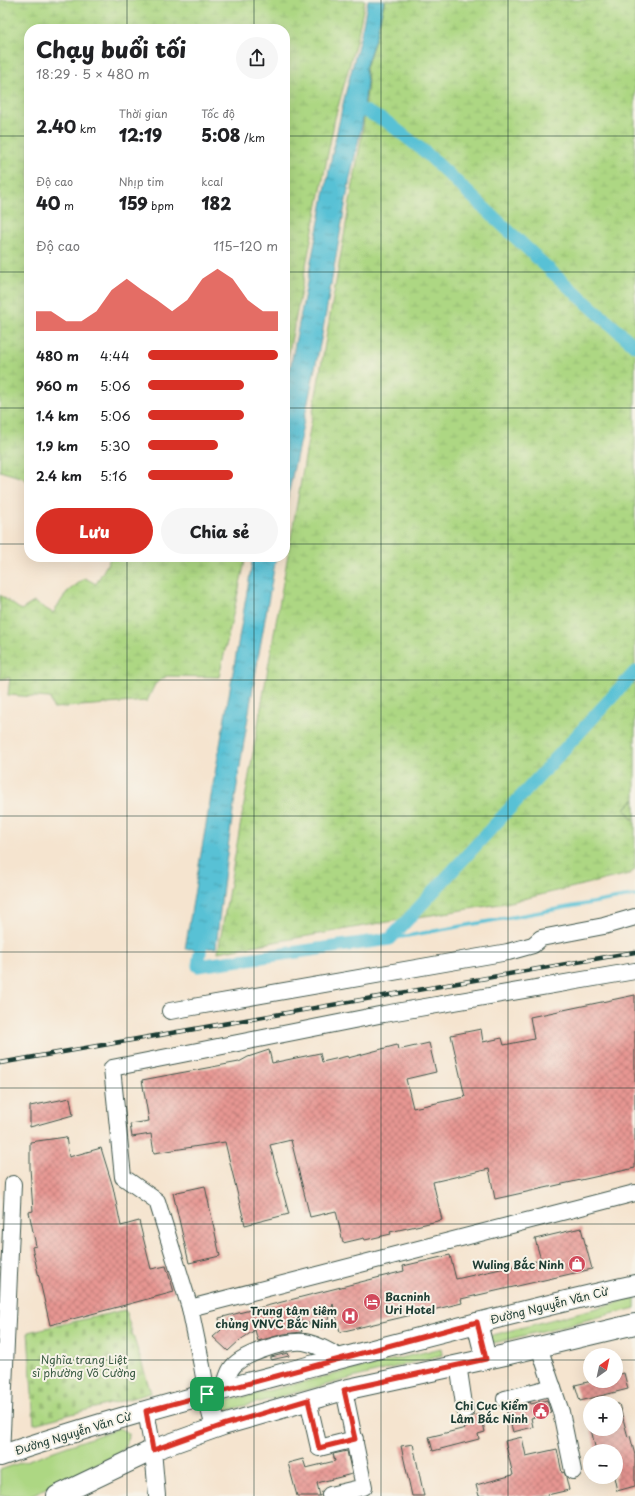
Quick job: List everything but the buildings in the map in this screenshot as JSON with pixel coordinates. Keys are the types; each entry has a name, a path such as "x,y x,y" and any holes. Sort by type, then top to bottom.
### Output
{"main road":[{"name":"Đường Nguyễn Văn Cừ","path":"0,1455 106,1422 340,1358 573,1298 635,1285"},
{"path":"477,1322 486,1359"},
{"path":"66,1494 153,1450 216,1427 344,1390 635,1324"},
{"path":"215,1392 216,1427"}],"street":[{"path":"170,1011 508,952 534,945 541,938 604,926 635,918"},
{"path":"340,1358 318,1346 307,1343 293,1342 277,1346 250,1354 241,1359 230,1370 215,1392 202,1366 190,1308 157,1201 123,1177 112,1068 384,1014 635,971"},
{"path":"0,1455 13,1184"},
{"path":"190,1308 635,1193"},
{"path":"539,1346 561,1412 573,1471"},
{"path":"458,1364 465,1411"},
{"path":"505,1399 553,1387"},
{"path":"330,1495 364,1487 344,1390"},
{"path":"308,1400 319,1448 355,1439"},
{"path":"146,1411 153,1450 157,1496"}],"green space":[{"path":"0,0 365,0 358,34 335,118 290,347 290,24 24,24 24,479 0,471"},
{"path":"385,0 635,0 635,798 624,809 635,823 635,870 629,874 506,903 375,924 218,952 287,562 290,562 290,543 363,128 368,81 366,68"},
{"path":"108,562 245,562 219,677 167,676 155,684 147,701 53,708 50,698 8,695 10,678 0,679 0,595 21,610 34,602 53,613 67,592 85,578 96,584"},
{"path":"635,799 635,821 625,809"},
{"path":"635,1298 635,1308 490,1343 490,1336 493,1335"},
{"name":"Nghĩa trang Liệt sĩ phường Võ Cường","path":"125,1310 151,1393 34,1424 28,1332"},
{"path":"441,1348 442,1355 224,1411 220,1410 219,1403 222,1402"},
{"path":"119,1428 128,1433 129,1437 124,1449 104,1461 29,1496 0,1496 0,1470"}],"water":[{"path":"368,0 384,0 377,33 365,68 367,81 362,125 350,178 322,335 290,486 290,369 332,155 345,95"},
{"path":"252,562 275,562 250,703 221,899 216,948 185,949"}],"waterway":[{"path":"354,99 353,105 387,122 425,152 553,273 635,346"},
{"path":"203,932 198,966 390,939 635,672"},
{"path":"390,939 635,896"}],"railway":[{"path":"0,1063 635,952"}],"place":[{"name":"Wuling Bắc Ninh","path":"577,1264"},
{"name":"Bacninh Uri Hotel","path":"372,1302"},
{"name":"Trung tâm tiêm chủng VNVC Bắc Ninh","path":"350,1316"},
{"name":"Chi Cục Kiểm Lâm Bắc Ninh","path":"541,1411"}],"route":[{"path":"477,1322 486,1359 448,1366 344,1390 355,1439 319,1448 308,1400 223,1425 153,1450 146,1411 207,1394 477,1322"}]}
